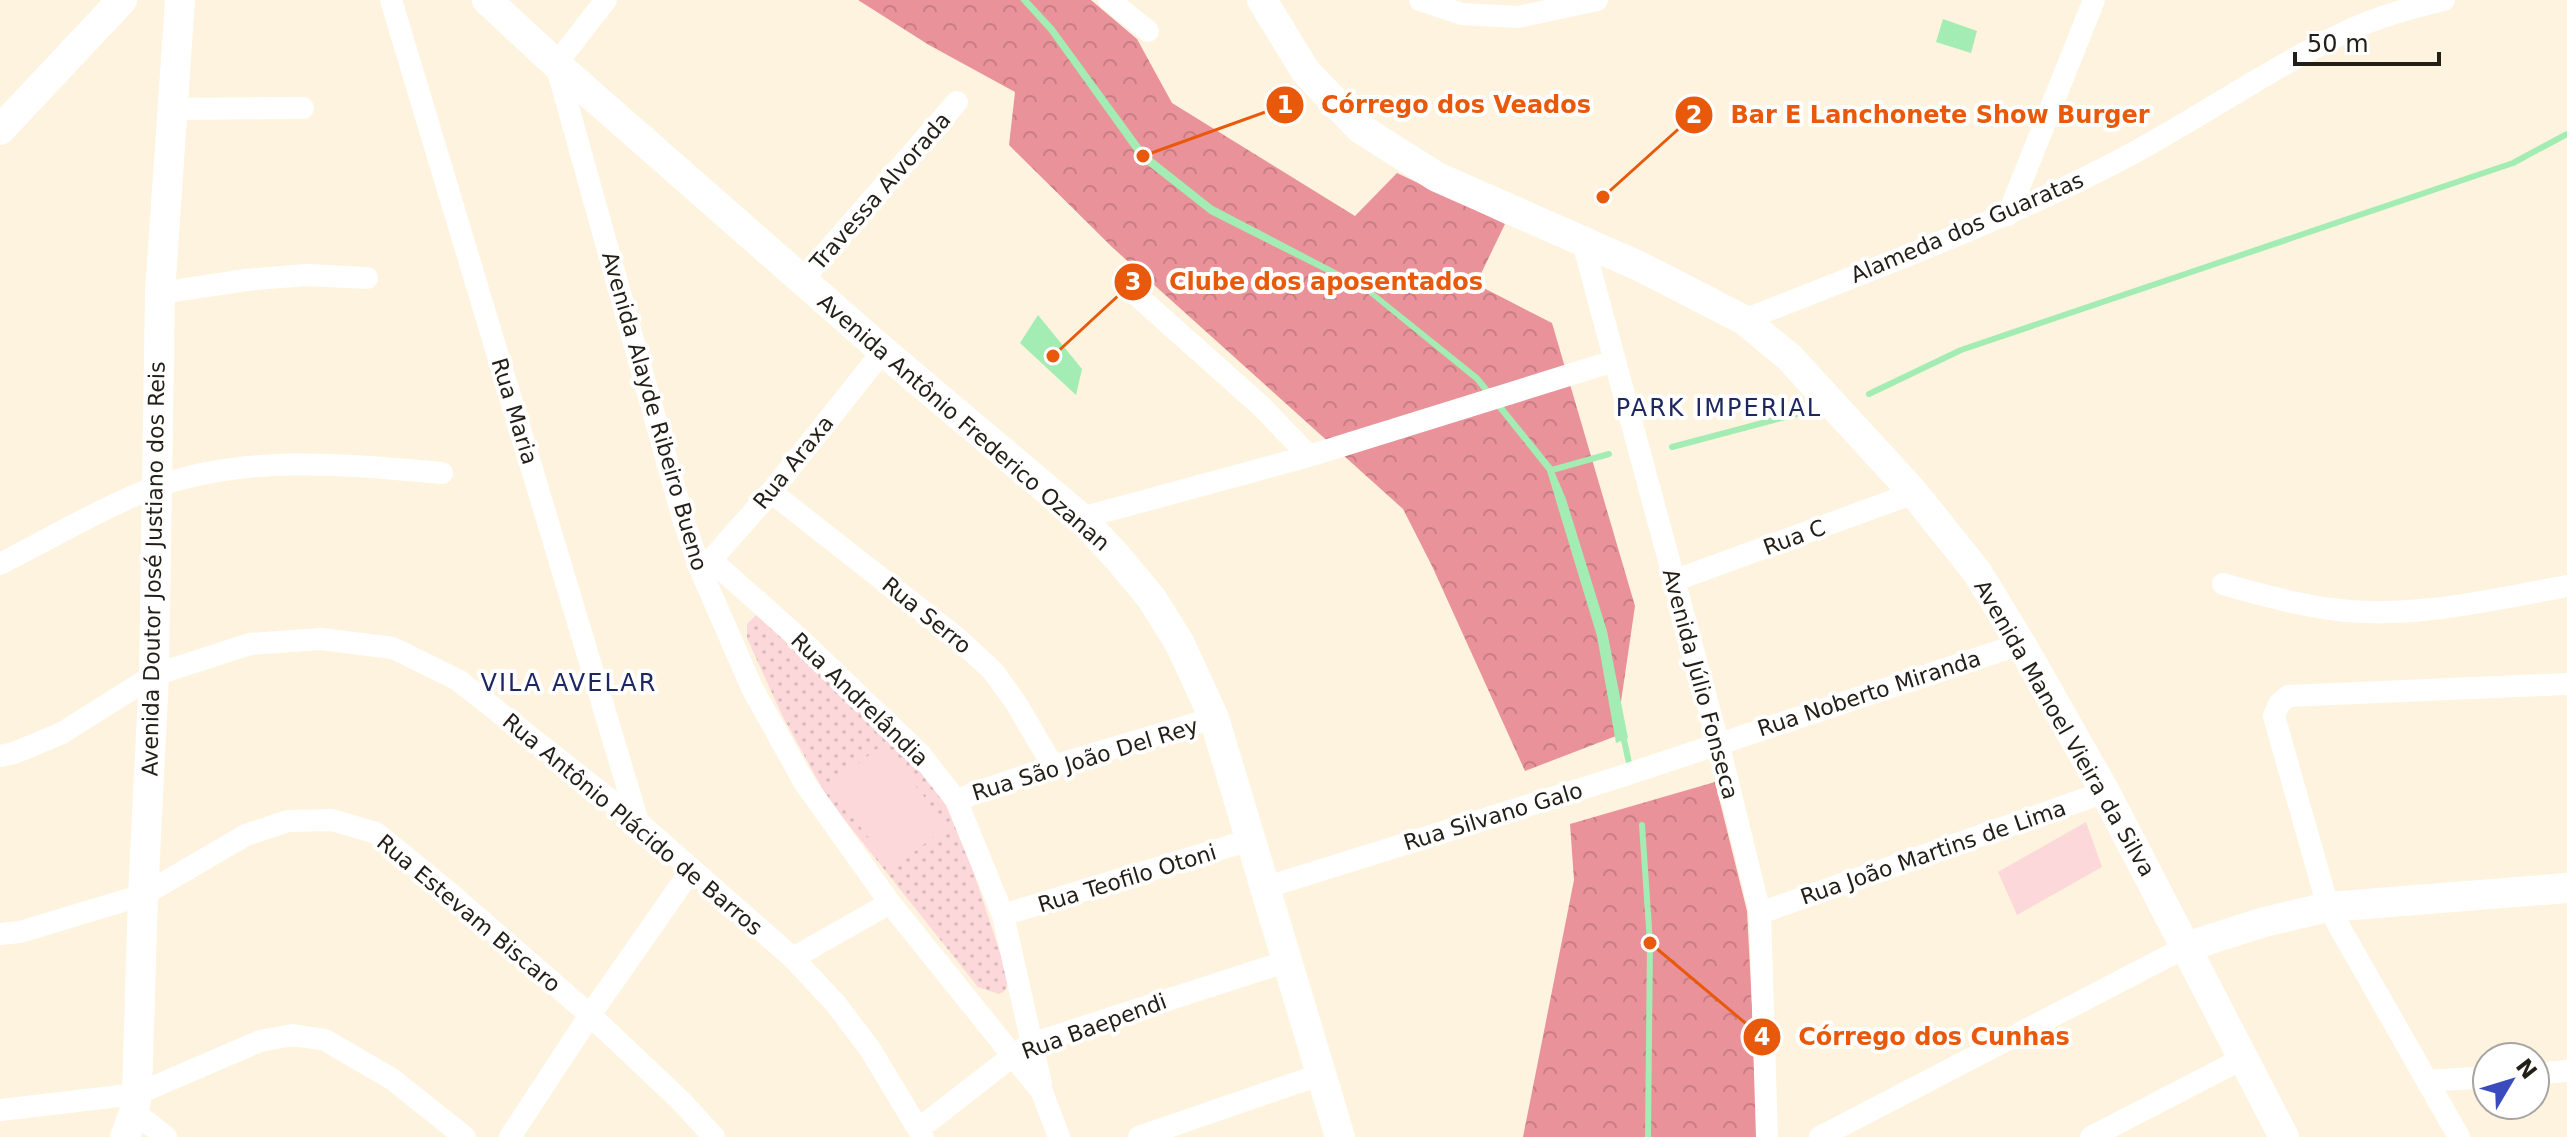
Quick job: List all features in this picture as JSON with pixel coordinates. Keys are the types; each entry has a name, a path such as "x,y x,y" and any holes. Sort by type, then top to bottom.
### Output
{"street":[{"path":"0,130 122,0"},
{"name":"Avenida Doutor José Justiano dos Reis","path":"132,1114 154,675 160,293 180,0"},
{"name":"Rua Maria","path":"391,0 638,822"},
{"name":"Avenida Antônio Frederico Ozanan","path":"487,0 883,351 1081,518 1152,599 1180,644 1214,718 1340,1137"},
{"path":"556,64 606,0"},
{"path":"1109,0 1148,31"},
{"name":"Avenida Manoel Vieira da Silva","path":"1262,0 1306,72 1361,129 1437,177 1582,239 1744,320 1789,357 1914,493 1977,572 2021,644 2105,792 2284,1137"},
{"path":"1420,0 1462,14 1518,17 1597,0"},
{"path":"2008,215 2094,0"},
{"name":"Alameda dos Guaratas","path":"1744,320 2008,215 2135,152 2291,60 2355,28 2444,0"},
{"name":"Avenida Alayde Ribeiro Bueno","path":"556,64 684,522 706,565 752,688 804,782 890,903 1022,1050 1059,1137"},
{"name":"Travessa Alvorada","path":"802,280 957,102"},
{"path":"171,109 303,108"},
{"name":"Avenida Júlio Fonseca","path":"1582,239 1718,742 1760,913 1767,1137"},
{"path":"160,293 291,276 367,278"},
{"path":"1132,291 1262,407 1309,456"},
{"name":"Rua Araxa","path":"706,565 771,492 883,351"},
{"path":"1081,518 1309,456 1614,361"},
{"path":"0,564 157,487 192,476 263,465 340,464 442,473"},
{"name":"Rua Serro","path":"771,492 957,638 993,671 1053,766"},
{"name":"Rua C","path":"1673,581 1914,493"},
{"name":"Rua Andrelândia","path":"706,565 802,641 920,754 956,800 1003,915 1022,1050"},
{"path":"2223,584 2332,609 2392,612 2450,606 2567,586"},
{"name":"Rua Antônio Plácido de Barros","path":"0,756 62,733 154,675 250,644 321,639 393,648 458,680 638,822 793,958 835,1003 870,1049 922,1133"},
{"name":"Rua Noberto Miranda","path":"1718,742 2021,644"},
{"path":"2459,1137 2328,907 2274,716 2279,704 2288,696 2567,684"},
{"name":"Rua São João Del Rey","path":"956,800 1053,766 1214,718"},
{"name":"Rua Silvano Galo","path":"1267,887 1613,779 1718,742"},
{"name":"Rua João Martins de Lima","path":"1760,913 2105,792"},
{"name":"Rua Estevam Biscaro","path":"0,934 20,932 143,895 246,835 288,821 332,820 376,833 445,889 590,1015 680,1100 714,1137"},
{"name":"Rua Teofilo Otoni","path":"1003,915 1250,840"},
{"path":"510,1137 692,869"},
{"path":"1820,1137 2186,947 2264,922 2328,907 2567,888"},
{"path":"793,958 890,903"},
{"name":"Rua Baependi","path":"922,1133 1022,1050 1288,961"},
{"path":"0,1110 132,1114 260,1041 293,1035 325,1040 392,1079 465,1137"},
{"path":"2091,1137 2242,1059"},
{"path":"1139,1137 1322,1074"},
{"path":"2429,1081 2471,1078"},
{"path":"132,1114 166,1137"}],"shaded area":[{"path":"1020,0 1029,0 1054,27 1146,153 1213,206 1368,287 1479,376 1552,466 1566,499 1607,631 1628,738 1616,743 1597,636 1547,471 1475,381 1367,293 1210,214 1140,159 1049,32"},
{"path":"1943,19 1977,31 1971,53 1936,42"},
{"path":"1038,315 1082,369 1076,395 1020,343"},
{"path":"756,615 914,758 956,818 1007,974 1007,986 999,994 978,987 828,799 782,715 747,638 747,624"},
{"path":"883,744 947,826 893,869 829,787"},
{"path":"2086,822 2102,867 2017,915 1998,872"}],"green space":[{"path":"858,0 1091,0 1137,39 1172,103 1355,216 1397,173 1505,224 1476,284 1552,323 1635,606 1616,736 1525,771 1403,509 1112,247 1009,145 1015,92 929,45"},
{"path":"1715,782 1747,911 1759,1137 1523,1137 1574,880 1570,824"}],"waterway":[{"path":"1869,394 1961,350 2513,163 2567,134"},
{"path":"1672,447 1804,412"},
{"path":"1552,470 1609,454"},
{"path":"1623,735 1629,763"},
{"path":"1642,825 1650,943 1648,1137"}],"place":[{"name":"Córrego dos Veados","path":"1143,156"},
{"name":"Bar E Lanchonete Show Burger","path":"1603,197"},
{"name":"Clube dos aposentados","path":"1053,356"},
{"name":"Córrego dos Cunhas","path":"1650,943"}],"district":[{"name":"PARK IMPERIAL","path":"1719,408"},
{"name":"VILA AVELAR","path":"569,683"}]}
